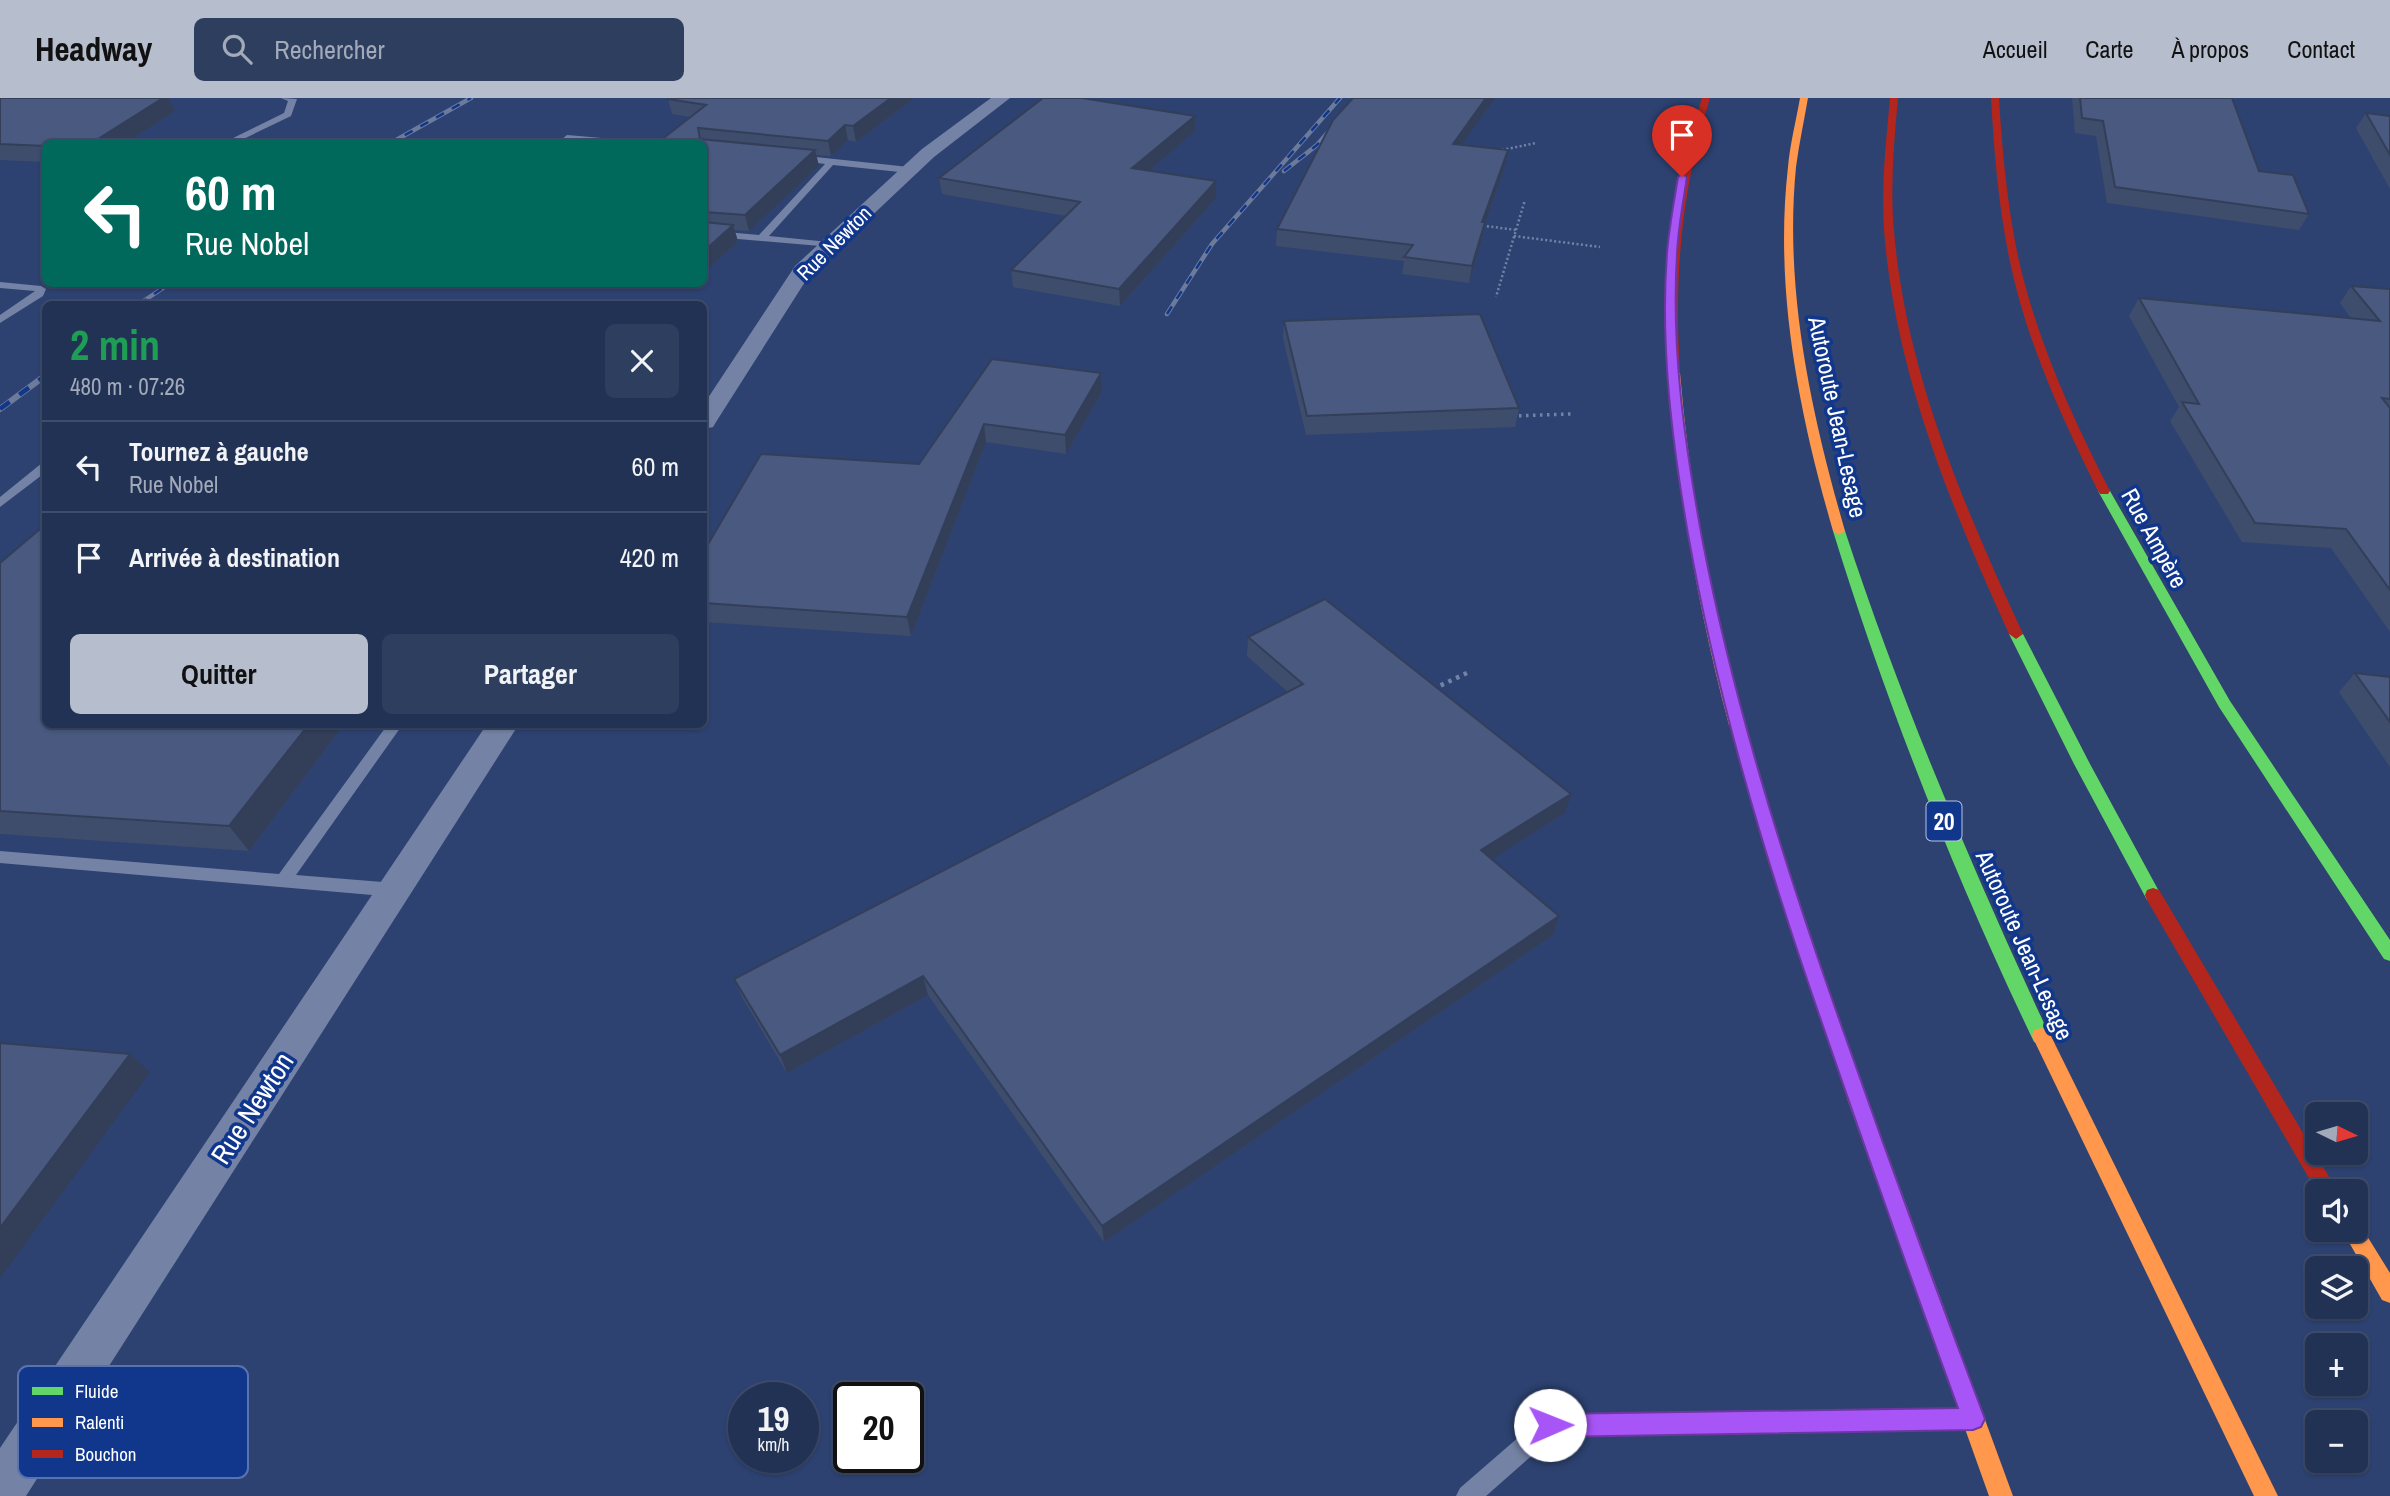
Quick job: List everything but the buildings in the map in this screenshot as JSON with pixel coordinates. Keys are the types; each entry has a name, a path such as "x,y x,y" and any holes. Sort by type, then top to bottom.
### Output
{"main road":[{"path":"1706,98 1677,201 1671,293 1677,424 1702,578 1739,736 1785,889 1868,1133 2001,1496"},
{"name":"Autoroute Jean-Lesage","path":"1804,98 1789,189 1793,319 1825,484 1862,604 1931,790 2007,964 2111,1184 2266,1496"},
{"path":"1894,98 1888,201 1899,295 1910,352 1929,416 1971,530 2038,678 2101,799 2232,1032 2320,1179"},
{"name":"Rue Ampère","path":"1995,98 2000,190 2014,266 2039,348 2080,446 2151,580 2219,695 2390,954"},
{"path":"2359,1242 2390,1293"}],"street":[{"name":"Rue Newton","path":"707,417 802,270 909,170 1002,98"},
{"name":"Rue Newton","path":"83,1366 502,728"},
{"name":"Rue Newton","path":"0,1492 18,1465"}],"lane":[{"path":"233,140 288,114 293,99 285,98"},
{"path":"565,140 590,140"},
{"path":"786,157 909,170"},
{"path":"762,238 831,162"},
{"path":"707,233 829,245"},
{"path":"0,285 41,289 0,320"},
{"path":"0,503 42,469"},
{"path":"283,881 393,728"},
{"path":"0,857 395,890"},
{"path":"1468,1496 1550,1425 1973,1419"}],"path":[{"path":"1492,152 1536,143"},
{"path":"1496,297 1525,200"},
{"path":"1474,225 1516,230"},
{"path":"1514,236 1600,247"},
{"path":"1511,416 1570,414"},
{"path":"1431,691 1467,673"}],"railway":[{"path":"396,140 471,98"},
{"path":"1167,314 1212,244 1340,98"},
{"path":"1284,171 1317,145 1358,98"},
{"path":"144,301 164,287"},
{"path":"0,409 42,378"}],"traffic: fast":[{"path":"2104,491 2224,703 2390,954"},
{"path":"1839,531 1882,660 1931,787 2041,1036"},
{"path":"2016,634 2153,895"}],"traffic: slow":[{"path":"1804,98 1792,167 1789,213 1792,305 1805,396 1839,531"},
{"path":"1674,373 1696,550 1736,725"},
{"path":"2041,1036 2266,1496"},
{"path":"1857,1098 2001,1496"},
{"path":"2359,1242 2390,1293"}],"traffic: jam":[{"path":"1674,373 1671,301 1675,234 1686,167 1706,98"},
{"path":"1894,98 1888,214 1895,284 1905,336 1934,438 1973,537 2016,634"},
{"path":"1995,98 2004,205 2025,301 2058,394 2104,491"},
{"path":"1736,725 1777,865 1857,1098"},
{"path":"2153,895 2320,1179"}],"route":[{"path":"1550,1425 1973,1419 1829,1020 1785,889 1728,695 1695,543 1677,424 1671,293 1675,214 1682,177"}]}
